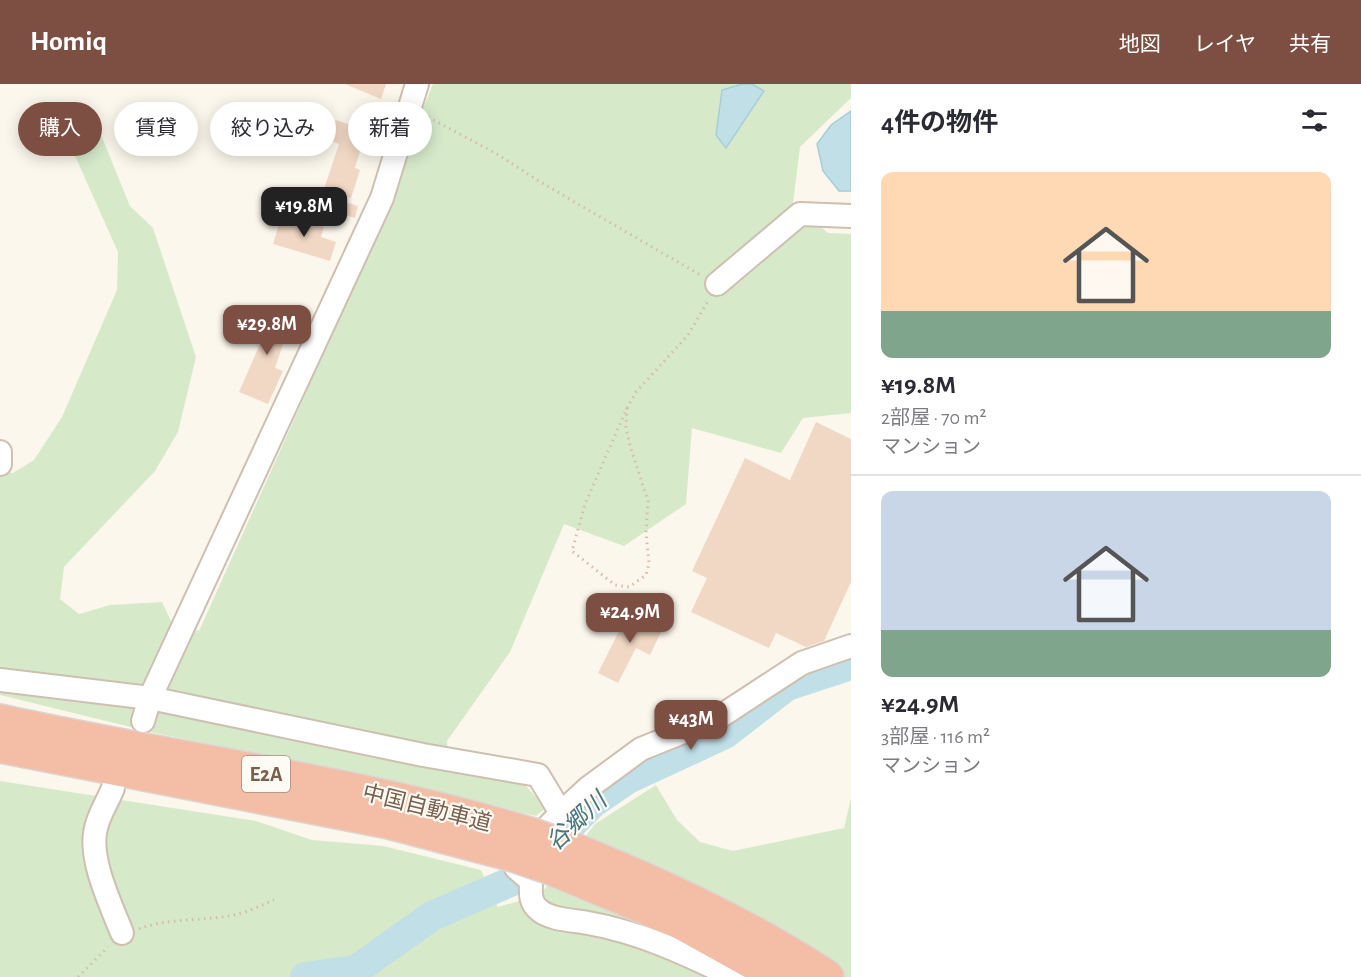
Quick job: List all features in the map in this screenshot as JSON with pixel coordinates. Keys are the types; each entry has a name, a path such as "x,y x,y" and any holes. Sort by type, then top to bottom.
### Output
{"highway":[{"name":"中国自動車道","path":"0,721 94,742 393,797 680,922 778,977"},
{"name":"中国自動車道","path":"0,746 389,822 535,859 631,873 753,931 827,977"}],"street":[{"path":"412,102 417,84"},
{"path":"143,721 150,699 382,198 395,156"},
{"path":"717,284 800,213 851,216"},
{"path":"0,452 0,464"},
{"path":"734,977 673,947 618,928 548,916 538,909 531,899 535,859 515,861 588,788 641,749 718,718 802,663 851,646"},
{"path":"0,680 150,699 538,776 561,813"},
{"path":"113,788 96,827 94,845 104,885 122,933"}],"path":[{"path":"432,119 497,154 551,189 717,284 688,335 636,392 627,408 585,504 572,551 615,585 629,587 646,575 649,563 646,533 648,501 630,446 626,427 627,408"},
{"path":"78,977 122,933 153,923 176,923 238,914 274,900"}],"green space":[{"path":"433,84 851,84 851,98 800,147 793,203 828,233 851,234 851,413 803,418 781,453 692,428 686,504 624,546 564,524 510,652 447,741 449,766 526,786 546,808 536,816 400,782 155,733 0,695 0,471 13,473 34,460 62,417 117,290 118,252 75,156 102,156 102,137 130,206 153,228 196,357 178,432 155,471 64,567 60,599 79,614 110,605 162,602 172,623 199,631 306,393 403,156 432,156 432,102 426,102"},
{"path":"0,781 256,821 312,840 383,846 481,870 498,907 540,895 595,824 656,785 677,820 700,842 733,851 844,828 851,798 851,977 0,977"}],"water":[{"path":"742,84 752,84 764,91 726,148 716,135 722,90"},
{"path":"851,111 851,191 839,191 823,171 817,144 831,125"}],"building":[{"path":"345,84 386,84 381,99"},
{"path":"336,120 348,124 348,156 358,156 355,168 360,170 351,198 324,189 339,144 336,143"},
{"path":"342,201 358,206 355,218 338,213"},
{"path":"282,214 324,227 321,237 336,242 330,261 273,244"},
{"path":"267,311 299,322 294,336 287,333 275,368 283,371 268,404 239,392 260,344 246,339 253,320 263,323"},
{"path":"816,422 851,439 851,582 824,641 806,647 776,633 769,648 691,612 707,578 692,571 745,458 790,480"},
{"path":"630,609 664,626 650,655 636,648 618,683 598,673"}],"waterway":[{"name":"谷郷川","path":"305,977 356,970 432,916 517,879 593,803 628,779 725,734 787,686 851,665"}]}
